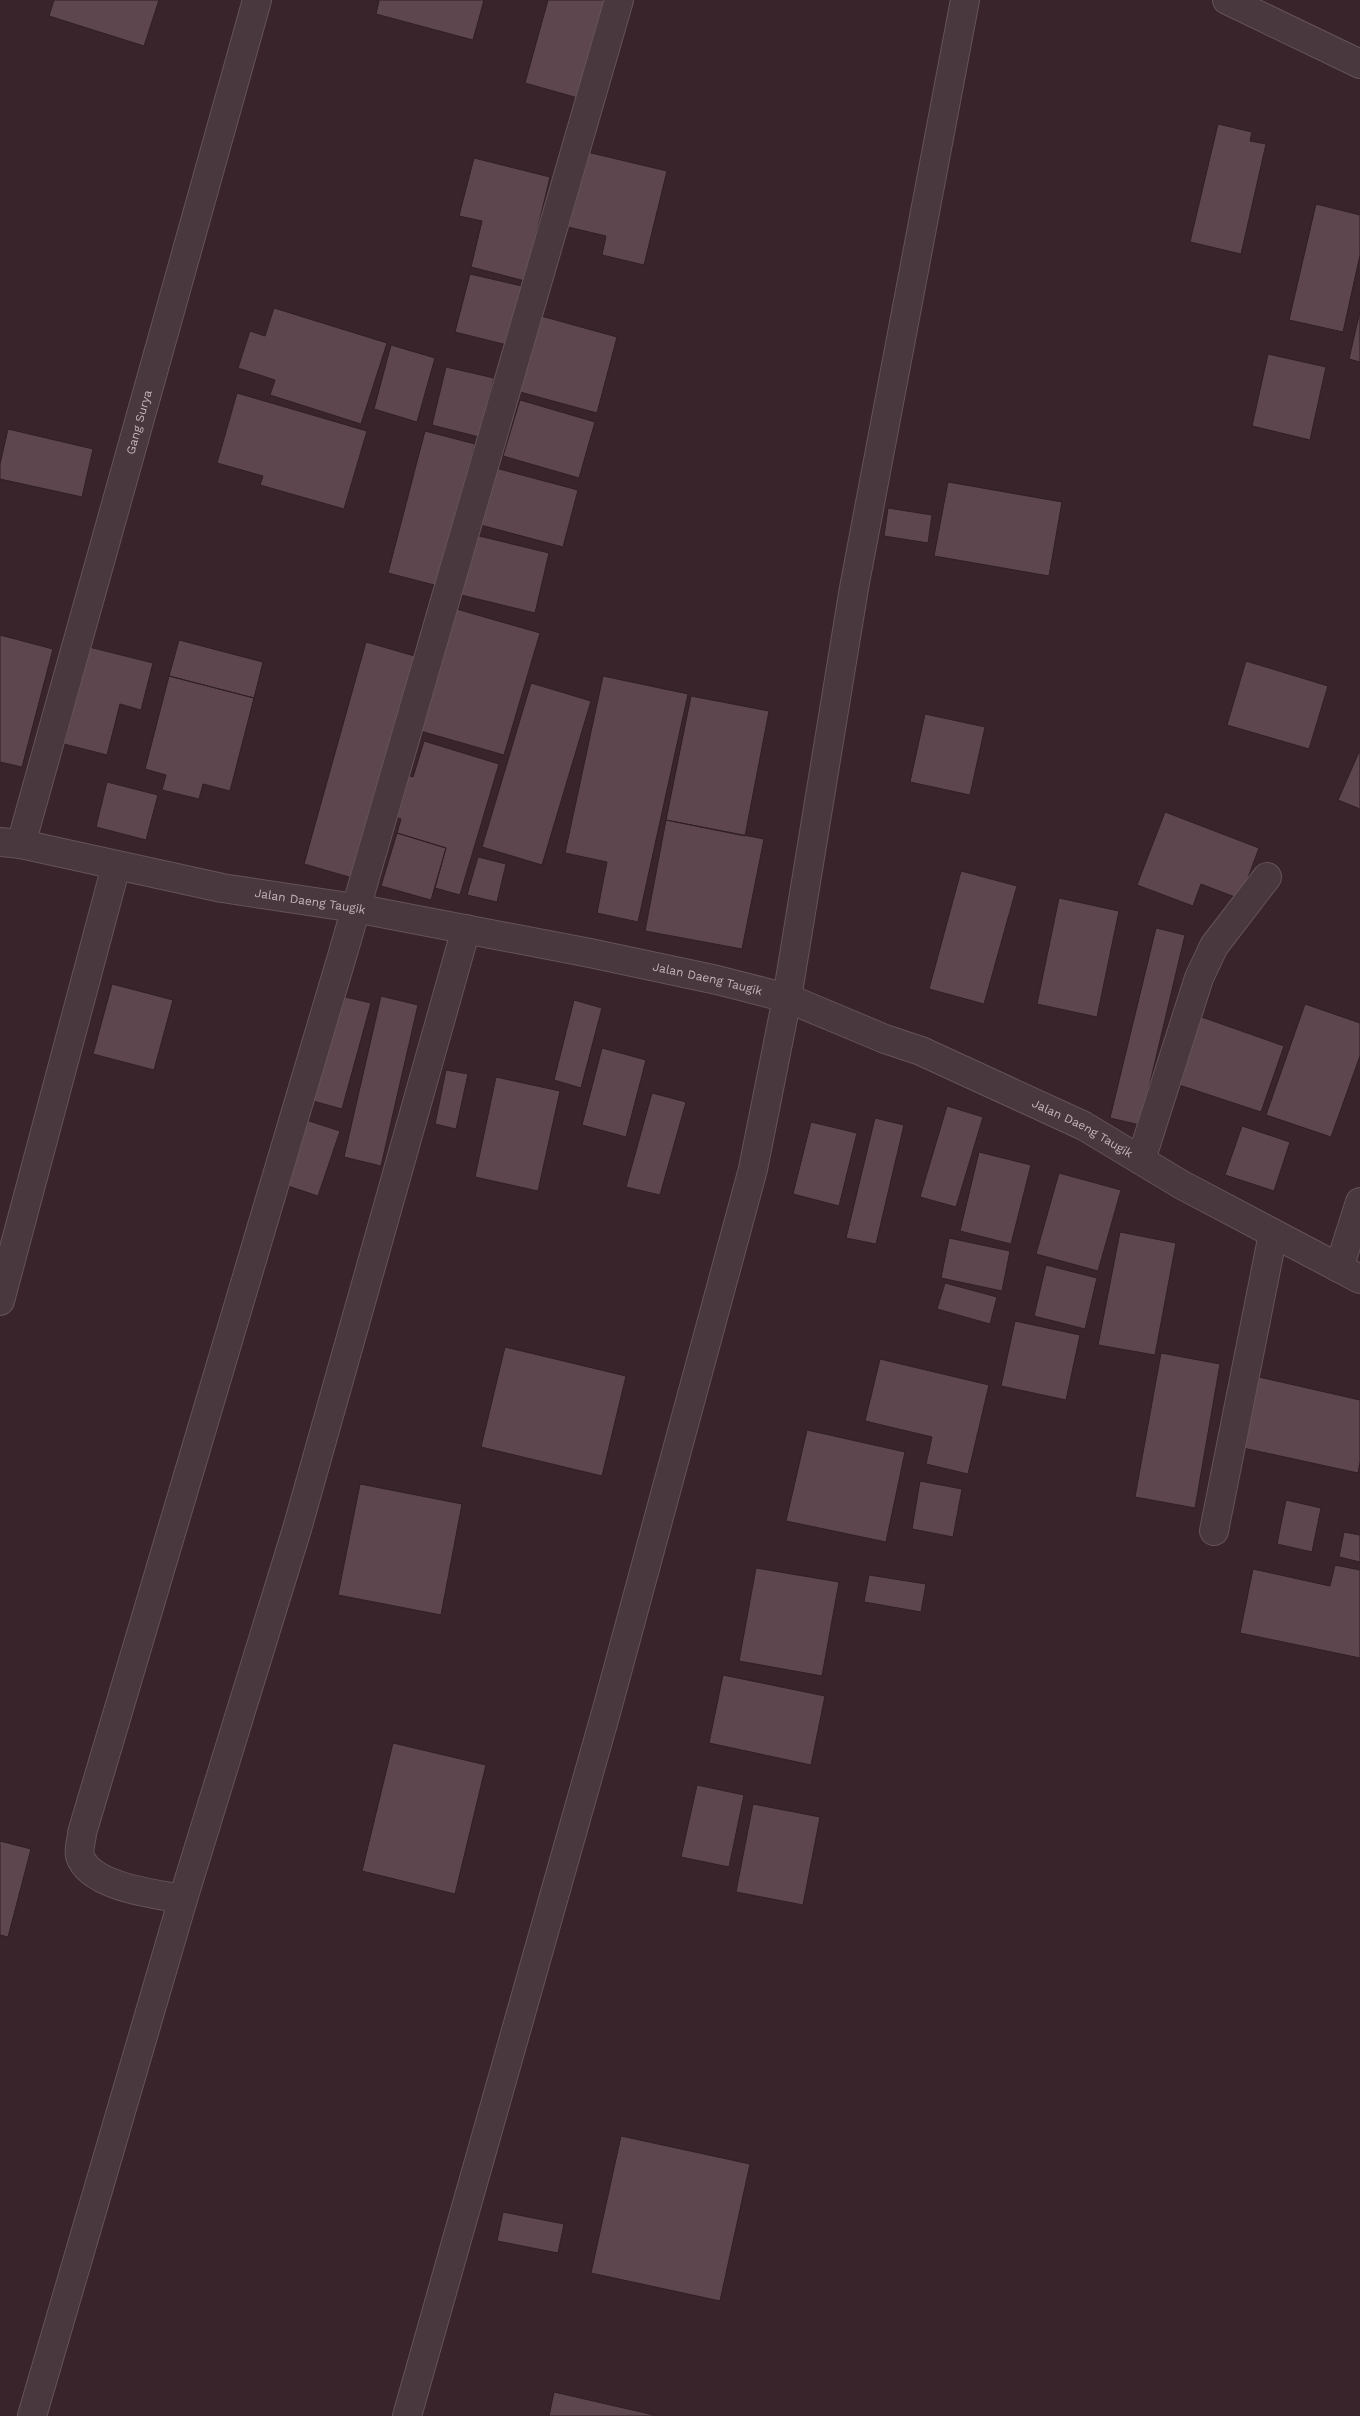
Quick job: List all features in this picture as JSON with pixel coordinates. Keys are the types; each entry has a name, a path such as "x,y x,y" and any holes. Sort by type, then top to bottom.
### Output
{"street":[{"name":"Gang Surya","path":"10,843 257,0"},
{"path":"183,1899 130,1888 102,1878 88,1869 80,1854 82,1833 620,0"},
{"path":"408,2416 607,1709 751,1179 787,998 854,588 966,0"},
{"path":"1227,0 1360,64"},
{"name":"Jalan Daeng Taugik","path":"10,843 222,888 355,908 599,954 787,998 885,1039 921,1051 1084,1126 1182,1185 1349,1274"},
{"path":"0,1301 116,866"},
{"path":"1141,1160 1199,978 1214,946 1267,878"},
{"path":"32,2416 183,1899 297,1528 466,929"},
{"path":"1349,1274 1360,1202"},
{"path":"1214,1531 1273,1234"}],"building":[{"path":"54,0 159,0 144,46 49,16"},
{"path":"376,0 484,0 473,40 376,14 379,1"},
{"path":"548,0 605,0 578,98 525,83"},
{"path":"1218,124 1252,132 1250,141 1266,144 1241,254 1190,242"},
{"path":"587,152 667,171 644,265 602,255 606,236 568,227"},
{"path":"474,158 550,177 525,281 471,267 482,221 459,216"},
{"path":"1316,204 1360,215 1360,255 1343,332 1289,320"},
{"path":"470,274 522,286 507,345 455,332"},
{"path":"274,308 387,343 361,424 270,395 275,380 238,368 250,331 265,336"},
{"path":"1360,311 1360,362 1349,359"},
{"path":"541,316 617,337 597,413 520,392"},
{"path":"391,345 435,358 417,422 374,409"},
{"path":"1268,354 1326,367 1310,440 1252,426"},
{"path":"446,367 494,378 479,437 432,425"},
{"path":"237,393 367,431 344,509 260,485 263,476 217,463"},
{"path":"520,400 595,422 579,478 503,456"},
{"path":"8,429 93,449 82,497 0,479 0,464"},
{"path":"425,431 475,444 438,586 388,573"},
{"path":"488,466 578,490 563,547 473,523"},
{"path":"948,482 1062,502 1049,576 934,556"},
{"path":"888,508 932,515 928,543 884,536"},
{"path":"471,534 549,553 535,613 457,594"},
{"path":"453,608 540,633 504,755 417,730"},
{"path":"0,635 53,649 22,767 0,762"},
{"path":"179,640 263,662 254,698 169,676"},
{"path":"366,642 418,657 356,879 304,864"},
{"path":"89,647 153,663 141,710 120,704 107,755 64,744"},
{"path":"1246,661 1328,686 1309,749 1227,725"},
{"path":"169,676 254,698 230,791 203,784 199,799 162,790 166,775 145,769"},
{"path":"603,676 688,694 638,922 597,913 607,862 565,853"},
{"path":"531,683 591,701 542,865 482,847"},
{"path":"691,696 769,711 745,836 666,820"},
{"path":"925,714 985,727 970,795 910,782"},
{"path":"424,741 499,764 460,895 435,888 446,848 397,833 401,819 389,815 402,773 413,777"},
{"path":"1360,752 1360,809 1338,800"},
{"path":"107,782 158,795 146,840 96,827"},
{"path":"1165,812 1259,848 1240,899 1201,884 1193,906 1137,885"},
{"path":"666,820 764,839 742,949 645,931"},
{"path":"397,833 446,848 431,900 381,886"},
{"path":"478,857 506,864 497,902 467,895"},
{"path":"961,871 1017,886 984,1004 929,989"},
{"path":"1059,898 1119,911 1097,1017 1037,1004"},
{"path":"1156,928 1185,935 1140,1125 1110,1118"},
{"path":"112,984 173,1000 154,1070 93,1054"},
{"path":"341,996 371,1003 342,1109 313,1101"},
{"path":"381,996 418,1005 381,1166 344,1157"},
{"path":"574,1000 602,1008 581,1088 554,1080"},
{"path":"1305,1004 1360,1023 1360,1056 1331,1137 1266,1115"},
{"path":"1193,1014 1284,1046 1261,1112 1170,1082"},
{"path":"602,1048 646,1060 626,1137 582,1125"},
{"path":"446,1070 468,1074 456,1129 435,1124"},
{"path":"496,1077 560,1091 538,1191 475,1177"},
{"path":"652,1093 686,1102 660,1195 626,1187"},
{"path":"947,1106 983,1117 956,1207 920,1197"},
{"path":"875,1118 904,1125 876,1244 846,1238"},
{"path":"306,1120 340,1131 318,1196 285,1185"},
{"path":"811,1122 857,1133 839,1206 793,1194"},
{"path":"1242,1126 1290,1142 1274,1191 1225,1175"},
{"path":"979,1152 1031,1165 1011,1244 960,1231"},
{"path":"1059,1173 1121,1190 1098,1271 1036,1254"},
{"path":"1120,1232 1176,1243 1155,1355 1098,1345"},
{"path":"949,1238 1010,1251 1002,1291 941,1278"},
{"path":"1046,1265 1097,1278 1085,1329 1034,1316"},
{"path":"945,1283 997,1297 990,1324 937,1309"},
{"path":"1015,1321 1080,1335 1066,1400 1001,1386"},
{"path":"505,1347 626,1376 602,1476 481,1447"},
{"path":"1161,1353 1220,1364 1195,1508 1135,1497"},
{"path":"880,1359 989,1385 968,1474 926,1464 932,1437 865,1421"},
{"path":"1259,1377 1360,1400 1360,1462 1358,1473 1243,1448"},
{"path":"807,1430 905,1452 886,1542 786,1521"},
{"path":"920,1481 962,1489 953,1537 912,1529"},
{"path":"360,1484 462,1504 441,1615 338,1595"},
{"path":"1286,1500 1321,1508 1312,1552 1277,1544"},
{"path":"1344,1532 1360,1535 1360,1562 1339,1557"},
{"path":"1335,1565 1360,1570 1360,1658 1240,1633 1253,1569 1330,1586"},
{"path":"756,1568 839,1582 822,1676 739,1661"},
{"path":"869,1575 926,1584 921,1612 864,1602"},
{"path":"723,1675 825,1696 811,1765 709,1743"},
{"path":"393,1743 486,1765 455,1894 362,1871"},
{"path":"697,1785 744,1795 729,1867 681,1857"},
{"path":"753,1804 820,1817 803,1905 736,1892"},
{"path":"0,1841 31,1849 8,1937 0,1935"},
{"path":"621,2136 750,2164 720,2301 591,2273"},
{"path":"503,2212 564,2224 558,2253 497,2241"},
{"path":"554,2392 654,2415 654,2416 549,2416"}]}
